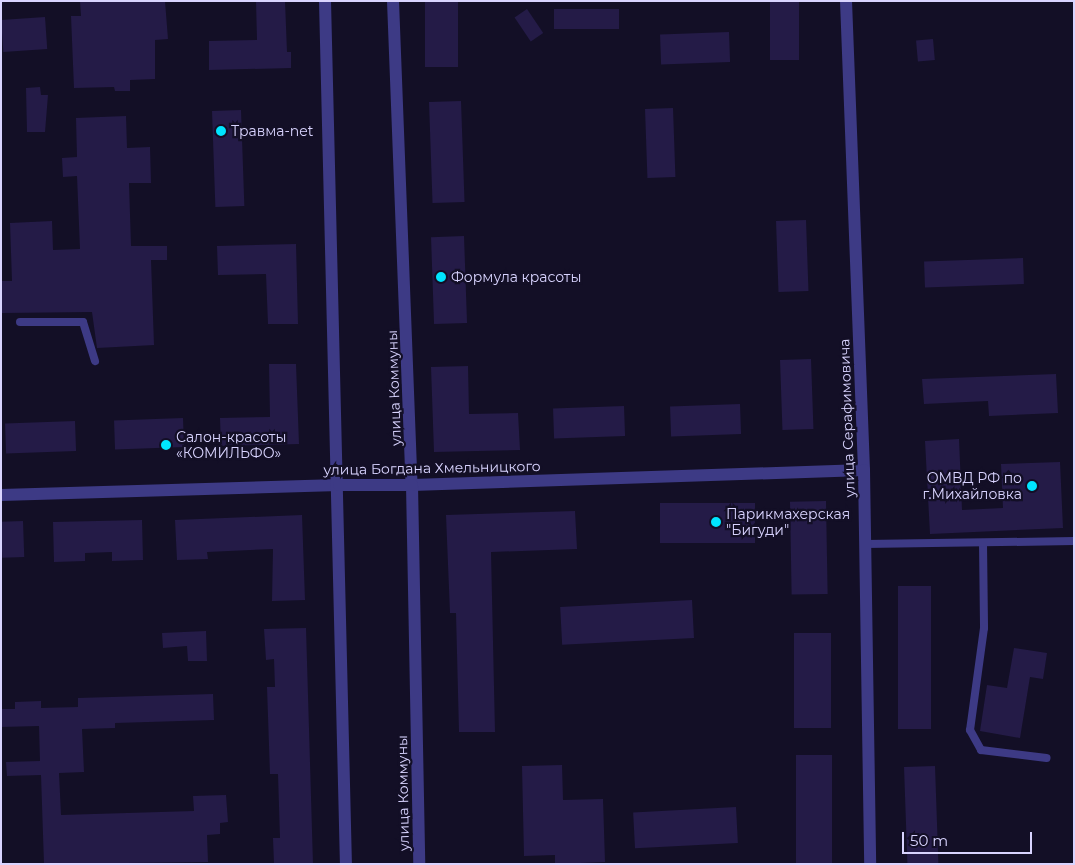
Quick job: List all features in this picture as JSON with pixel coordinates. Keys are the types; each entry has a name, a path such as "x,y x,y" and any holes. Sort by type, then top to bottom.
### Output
{"street":[{"path":"325,1 339,485 346,864"},
{"name":"улица Коммуны","path":"393,1 412,484 419,864"},
{"name":"улица Серафимовича","path":"846,1 864,470 870,864"},
{"name":"улица Богдана Хмельницкого","path":"1,495 864,470"}],"lane":[{"path":"20,322 83,322 95,361"},
{"path":"866,544 1074,541"},
{"path":"983,543 984,628 970,730 981,750 1047,758"}],"building":[{"path":"80,1 165,1 168,39 155,40 155,79 130,80 130,91 115,91 114,87 74,88 71,16 81,16"},
{"path":"256,1 285,1 287,52 291,52 291,68 209,70 209,41 257,40"},
{"path":"425,1 458,1 458,67 425,67"},
{"path":"770,1 799,1 799,60 770,60"},
{"path":"527,9 543,33 531,41 515,17"},
{"path":"554,9 619,9 619,29 554,29"},
{"path":"45,17 47,49 3,52 1,20"},
{"path":"729,32 730,62 661,64 660,34"},
{"path":"933,39 935,60 918,61 916,40"},
{"path":"40,87 41,95 48,95 45,132 27,132 26,88"},
{"path":"461,101 465,202 433,203 429,102"},
{"path":"673,108 675,177 647,178 645,109"},
{"path":"241,110 244,206 215,207 212,111"},
{"path":"126,116 127,148 150,147 151,183 129,183 131,246 167,246 167,260 151,260 154,345 97,348 92,312 2,313 1,281 12,281 10,223 52,221 53,250 80,249 77,176 63,177 62,158 77,157 76,118"},
{"path":"806,220 808,291 778,292 776,221"},
{"path":"464,236 467,323 434,324 431,237"},
{"path":"296,244 298,324 268,324 266,274 218,275 217,246"},
{"path":"1023,258 1024,284 925,287 924,261"},
{"path":"811,359 813,429 782,430 780,360"},
{"path":"269,364 296,364 299,444 221,446 220,418 270,417"},
{"path":"468,366 469,414 518,413 520,450 434,452 431,367"},
{"path":"1056,374 1058,413 989,416 988,401 924,404 922,379"},
{"path":"740,404 741,434 671,436 670,406"},
{"path":"624,406 625,436 554,438 553,408"},
{"path":"183,418 184,447 115,449 114,420"},
{"path":"75,421 76,451 6,453 5,423"},
{"name":"ОМВД РФ по г.Михайловка","path":"959,439 962,510 1003,508 1001,464 1060,462 1063,528 930,534 925,441"},
{"path":"826,501 828,594 792,595 790,502"},
{"path":"660,503 755,503 755,543 660,543"},
{"path":"575,511 577,549 491,552 495,732 459,732 456,613 450,613 446,515"},
{"path":"302,515 305,600 272,601 273,549 207,552 208,559 177,560 175,520"},
{"path":"142,520 143,560 112,561 112,552 85,553 85,561 54,562 53,522"},
{"path":"23,521 24,557 2,558 1,522"},
{"path":"898,586 931,586 931,729 898,729"},
{"path":"692,600 694,638 562,645 560,607"},
{"path":"306,628 313,864 274,864 273,838 280,838 278,774 270,774 267,687 275,687 274,659 266,660 264,629"},
{"path":"206,631 207,661 188,661 187,646 163,648 162,633"},
{"path":"794,633 831,633 831,728 794,728"},
{"path":"1014,648 1047,653 1043,679 1030,677 1020,738 980,731 987,685 1007,688"},
{"path":"213,694 214,720 115,723 115,728 82,729 84,772 59,773 61,815 194,811 193,796 226,795 228,822 220,823 220,834 207,835 208,862 44,864 41,775 7,776 6,762 40,761 39,726 1,727 1,709 15,709 15,702 41,701 41,708 78,707 78,698"},
{"path":"796,755 832,755 832,864 796,864"},
{"path":"562,765 563,800 603,799 605,862 555,864 555,855 524,856 522,766"},
{"path":"935,766 938,864 907,864 904,767"},
{"path":"736,807 738,843 635,848 633,812"}],"place":[{"name":"Травма-net","path":"221,131"},
{"name":"Формула красоты","path":"441,277"},
{"name":"Салон-красоты «КОМИЛЬФО»","path":"166,445"},
{"name":"ОМВД РФ по г.Михайловка","path":"1032,486"},
{"name":"Парикмахерская \"Бигуди\"","path":"716,522"}]}
